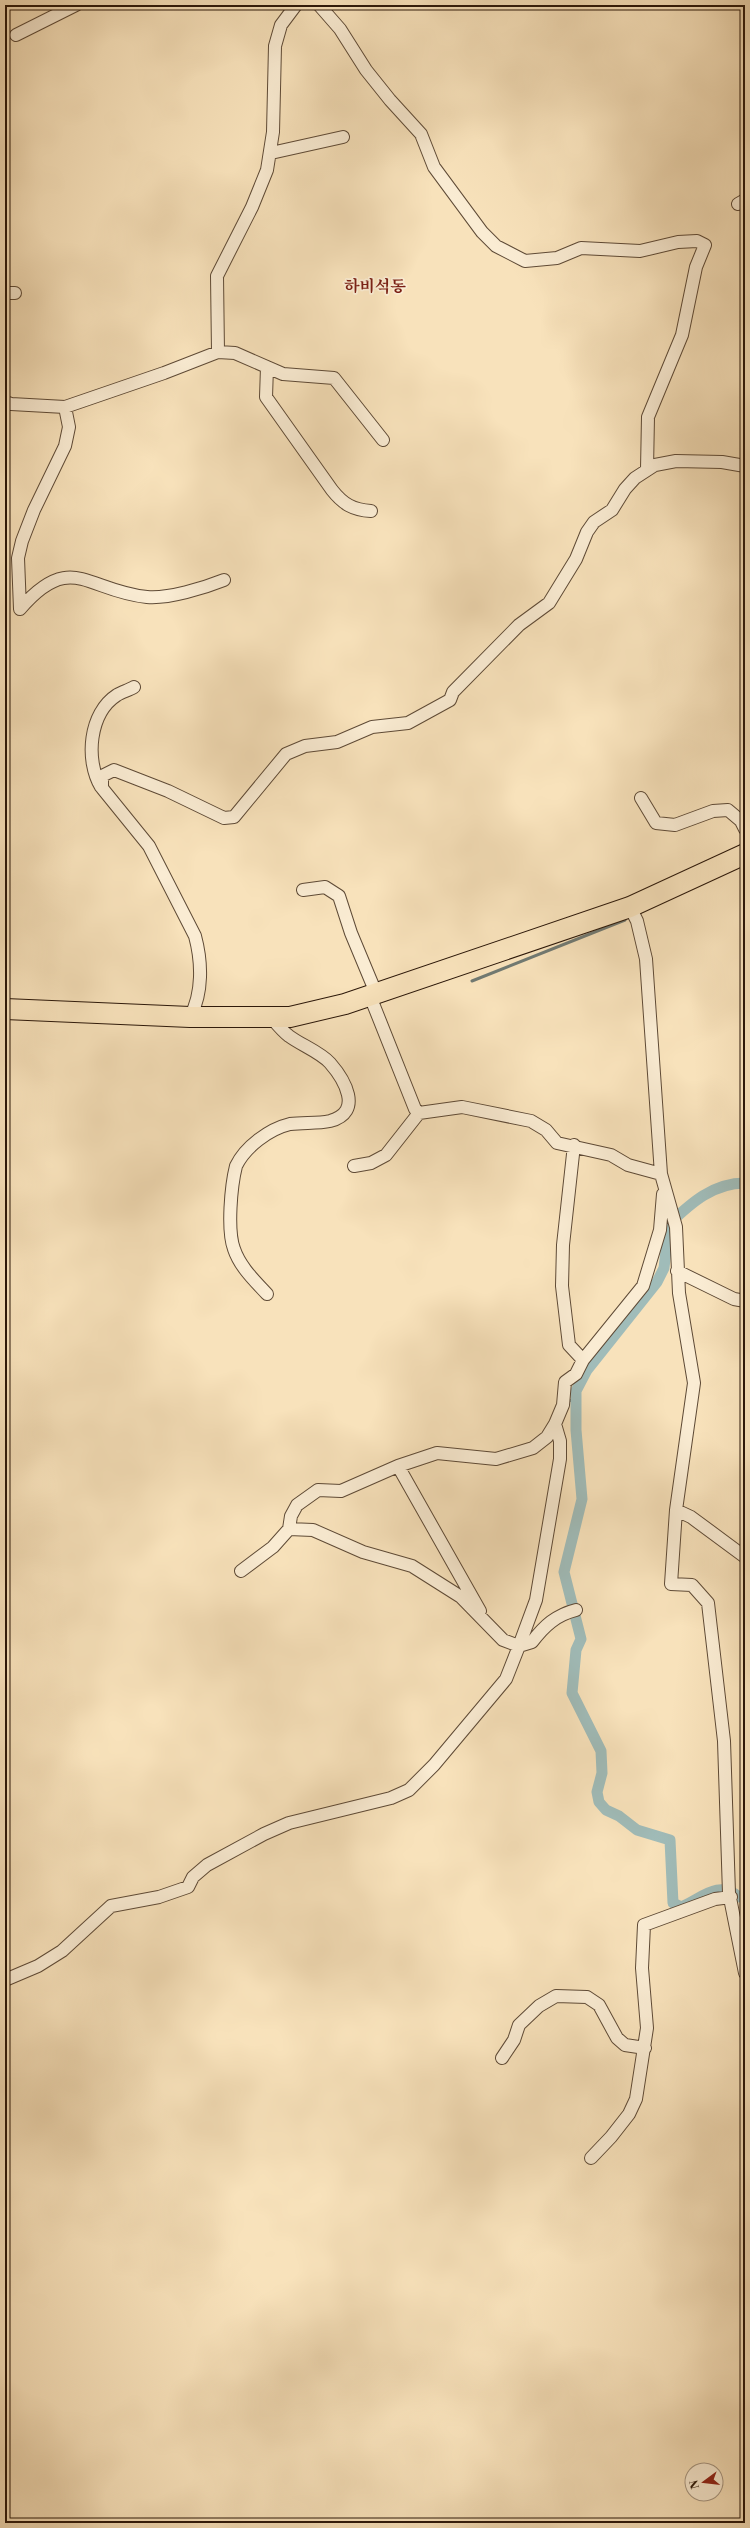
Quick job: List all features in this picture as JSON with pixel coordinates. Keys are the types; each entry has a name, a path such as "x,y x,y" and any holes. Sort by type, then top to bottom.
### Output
{"main road":[{"path":"5,1009 190,1017 290,1017 373,994 630,907 745,854"}],"street":[{"path":"16,35 76,5"},
{"path":"218,352 217,276 252,207 271,153 275,46 281,25 296,5"},
{"path":"319,5 340,29 366,70 390,100 421,134 434,168 482,232 496,246 525,260 557,258 581,248 640,251 678,242 697,241 705,245 696,267 682,335 648,417 647,469"},
{"path":"271,153 343,137"},
{"path":"5,402 11,404 65,407 164,373 218,352 235,353 255,360 267,367 298,376 334,378 383,440"},
{"path":"267,367 266,397 332,490 341,501 356,510 371,511"},
{"path":"65,407 69,427 65,446 34,510 22,541 18,558 20,609 43,585 65,577 86,580 149,597 211,586 224,580"},
{"path":"102,788 102,776 114,770 156,785 216,814 230,818 234,817 286,754 305,746 337,742 372,727 408,723 450,700 453,692 519,625 549,603 565,578 594,522 612,510 625,489 647,469 676,461 714,461 745,466"},
{"path":"134,687 117,695 98,718 91,748 91,764 102,788 149,846 195,936 199,951 200,978 196,1006 190,1017"},
{"path":"641,798 656,823 675,825 713,811 728,810 741,821 745,829"},
{"path":"303,890 325,887 340,896 350,933 415,1109 418,1113"},
{"path":"241,1571 273,1547 289,1529 291,1516 297,1505 318,1490 341,1492 398,1466 437,1454 496,1458 510,1456 533,1448 547,1437 555,1424 563,1401 565,1382 576,1374 583,1360 643,1286 660,1230 663,1180 646,959 637,921 630,907"},
{"path":"267,1294 245,1270 234,1249 231,1228 236,1166 240,1158 256,1142 273,1131 290,1124 331,1120 342,1114 350,1100 348,1088 328,1061 288,1036 270,1016"},
{"path":"354,1166 371,1163 386,1155 418,1113 462,1107 532,1121 546,1130 557,1143 574,1145 611,1155 628,1165 663,1180"},
{"path":"574,1145 563,1245 562,1286 569,1344 583,1360"},
{"path":"663,1180 676,1227 677,1271 694,1383 676,1510 671,1584 692,1585 708,1604 724,1740 730,1892 745,1973"},
{"path":"677,1271 734,1299 745,1301"},
{"path":"5,1980 38,1966 62,1951 111,1906 159,1897 188,1887 193,1877 207,1864 288,1823 391,1798 409,1790 434,1765 506,1679 536,1600 560,1459 560,1441 555,1424"},
{"path":"398,1466 488,1624"},
{"path":"676,1510 691,1517 745,1557"},
{"path":"289,1529 313,1530 363,1552 412,1566 461,1597 503,1640 519,1646 532,1642 543,1626 572,1611"},
{"path":"591,2158 629,2114 636,2098 645,2048 647,2004 642,1968 644,1925 730,1892"},
{"path":"502,2058 514,2040 519,2025 539,2006 556,1996 586,1997 599,2005 617,2038 625,2045 645,2048"}],"waterway":[{"path":"472,981 625,920"},
{"path":"739,1897 731,1892 717,1890 681,1907 673,1903 670,1840 637,1830 619,1816 606,1810 599,1802 597,1792 602,1773 601,1751 572,1693 576,1650 581,1639 564,1572 582,1499 576,1430 576,1391 587,1370 657,1282 664,1268 669,1224 694,1202 713,1190 723,1186 745,1183"},
{"path":"566,1401 575,1400"},
{"path":"739,1897 745,1898"}],"district":[{"name":"하비석동","path":"375,287"}]}
